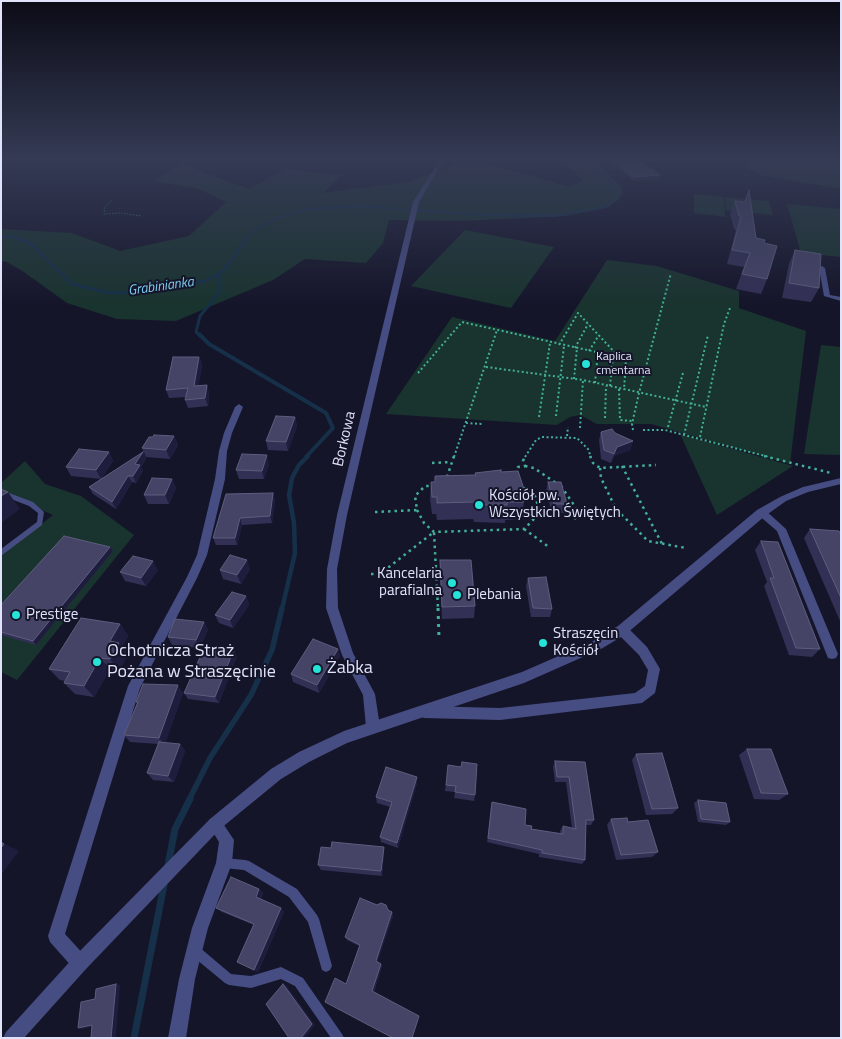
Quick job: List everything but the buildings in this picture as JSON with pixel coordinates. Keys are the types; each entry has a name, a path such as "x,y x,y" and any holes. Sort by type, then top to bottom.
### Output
{"street":[{"name":"Borkowa","path":"373,727 369,694 348,655 332,608 332,569 342,516 415,209"},
{"path":"822,268 827,296 841,299"},
{"path":"80,963 56,936 134,686 192,578 202,555 220,479 222,452 239,407"},
{"path":"12,1038 80,963 215,824 276,774 329,745 373,727 555,665 598,645 622,630 761,513 782,499 838,478"},
{"path":"761,513 782,529 832,654"},
{"path":"420,712 500,714 638,699 650,689 654,669 643,651 622,630"},
{"path":"177,1038 200,928 224,863 226,840 215,824"}],"lane":[{"path":"1,492 31,504 41,512 40,522 1,553"},
{"path":"224,863 245,865 293,893 313,919 326,966"},
{"path":"195,951 229,979 252,982 280,973 299,982 338,1038"}],"path":[{"path":"105,209 104,214 121,213 142,216"},
{"path":"633,430 632,421 671,273"},
{"path":"700,437 724,324 730,308"},
{"path":"559,345 578,313 619,357"},
{"path":"418,373 462,322 626,359 624,390"},
{"path":"574,379 576,348 588,324"},
{"path":"446,479 486,367 497,330"},
{"path":"589,351 598,335"},
{"path":"684,435 708,335"},
{"path":"539,417 550,343"},
{"path":"556,416 564,346"},
{"path":"595,383 598,352"},
{"path":"610,387 613,356"},
{"path":"486,367 583,380 706,407"},
{"path":"668,427 683,373"},
{"path":"580,428 583,380"},
{"path":"605,418 606,386"},
{"path":"620,389 620,420 632,421"},
{"path":"465,423 482,424"},
{"path":"567,436 568,427"},
{"path":"643,430 665,430 838,478"},
{"path":"525,466 523,461 527,451 536,440 542,437 567,436 582,441 593,462 600,468 601,478 616,509 648,541 686,548"},
{"path":"432,463 451,462"},
{"path":"600,468 656,465"},
{"path":"622,466 662,544"},
{"path":"517,476 518,467 534,468 564,488 580,514"},
{"path":"515,483 527,489 535,496 539,509 537,516 524,529"},
{"path":"439,486 425,486 415,496 417,510 424,522 434,532 439,638"},
{"path":"572,520 580,514 616,509"},
{"path":"375,512 417,510"},
{"path":"371,574 380,574 434,532 524,529 549,547"}],"green space":[{"path":"218,209 597,209 565,216 462,221 389,220 383,243 366,263 305,259 273,280 176,321 117,319 67,303 21,270 5,261 1,262 1,229 72,233 120,251 189,236"},
{"path":"694,209 725,209 725,217 694,213"},
{"path":"771,209 773,215 726,210"},
{"path":"789,209 841,209 841,257 801,253"},
{"path":"465,230 554,247 511,308 411,286"},
{"path":"607,260 657,266 739,291 739,308 806,331 790,464 651,424 597,424 580,415 570,417 557,425 386,414 452,317 555,341"},
{"path":"821,345 841,347 841,455 804,454"},
{"path":"680,434 793,466 717,515"},
{"path":"25,461 45,484 81,496 134,535 17,680 1,672 1,556 53,515 1,492 1,483"}],"waterway":[{"name":"Grabinianka","path":"246,239 252,232 273,220 310,209"},
{"name":"Grabinianka","path":"406,209 482,215 552,216 592,209"},
{"name":"Grabinianka","path":"1,237 12,236 19,239"},
{"name":"Grabinianka","path":"16,238 31,244 72,284 105,292 124,293 206,281 219,273"},
{"name":"Grabinianka","path":"219,273 224,270 247,238"},
{"path":"200,336 196,332 200,316 219,293 219,273"},
{"path":"199,334 209,344 326,413 333,428 306,457"},
{"path":"282,609 295,553 294,523 289,495 292,478 299,465 308,456"},
{"path":"189,800 210,758 251,695 272,650 282,608"},
{"path":"168,865 175,829 190,799"},
{"path":"134,1038 164,885"}],"place":[{"name":"Kaplica cmentarna","path":"586,364"},
{"name":"Kościół pw. Wszystkich Świętych","path":"479,505"},
{"name":"Kancelaria parafialna","path":"452,583"},
{"name":"Plebania","path":"457,595"},
{"name":"Prestige","path":"16,615"},
{"name":"Straszęcin Kościół","path":"543,643"},
{"name":"Ochotnicza Straż Pożana w Straszęcinie","path":"97,662"},
{"name":"Żabka","path":"317,669"}]}
